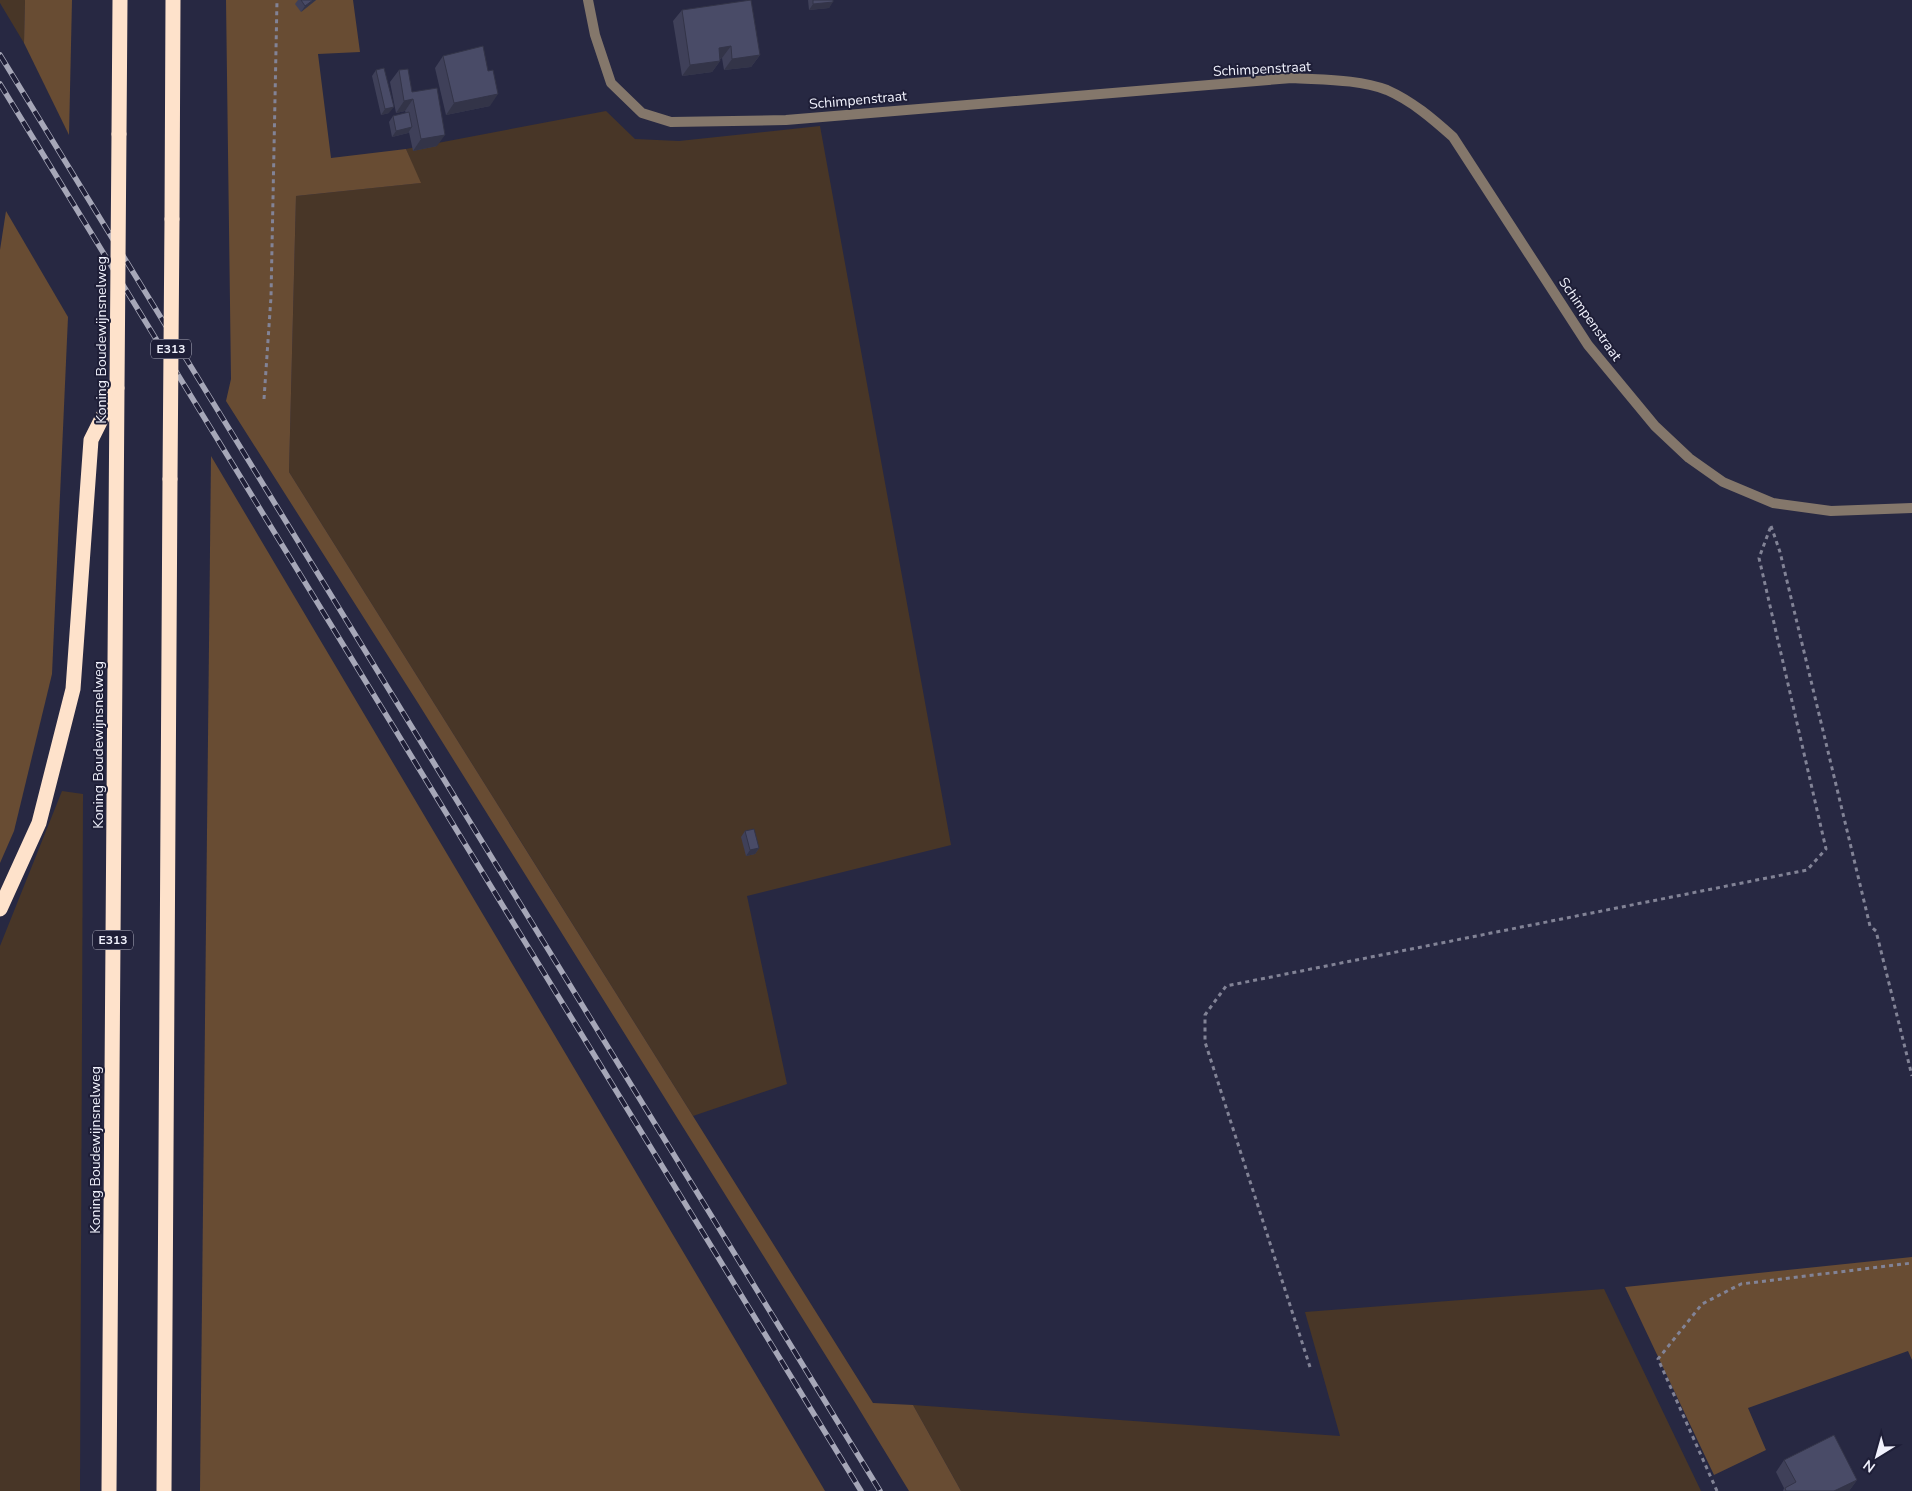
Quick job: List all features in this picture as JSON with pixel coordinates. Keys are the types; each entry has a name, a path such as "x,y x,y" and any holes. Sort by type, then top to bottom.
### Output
{"highway":[{"name":"Koning Boudewijnsnelweg","path":"109,1491 120,0"},
{"name":"E313","path":"164,1491 173,0"},
{"path":"0,908 38,822 73,689 91,440 117,388"}],"street":[{"name":"Schimpenstraat","path":"588,0 595,35 611,83 642,113 671,122 786,120 1292,78 1357,82 1387,90 1426,113 1452,137 1588,345 1655,426 1689,458 1722,482 1773,503 1831,510 1912,508"}],"path":[{"path":"264,399 271,297 277,0"},
{"path":"1310,1367 1205,1042 1205,1015 1226,986 1807,870 1826,849 1759,558 1771,526 1773,503"},
{"path":"1771,526 1782,562 1870,926 1876,931 1912,1076"},
{"path":"1717,1491 1658,1359 1702,1304 1741,1284 1912,1262"}],"shaded area":[{"path":"0,0 25,0 24,43 0,3"},
{"path":"25,0 72,0 69,135 24,43"},
{"path":"226,0 353,0 360,52 318,54 331,158 406,149 421,183 296,196 289,472 873,1403 913,1405 961,1491 909,1491 418,703 226,401 231,379"},
{"path":"606,111 635,139 679,141 820,126 951,845 747,896 787,1084 693,1116 289,472 296,196 420,183 406,149"},
{"path":"6,211 68,317 52,674 14,831 0,863 0,250"},
{"path":"211,456 825,1491 200,1491"},
{"path":"62,791 83,794 80,1491 0,1491 0,946"},
{"path":"1912,1257 1912,1360 1908,1351 1748,1408 1766,1450 1714,1475 1625,1287"},
{"path":"1604,1289 1701,1491 961,1491 913,1405 1340,1436 1305,1312"}],"building":[{"path":"301,0 313,0 305,6"},
{"path":"751,0 760,55 732,59 731,46 719,48 720,61 690,65 682,10"},
{"path":"813,0 833,0 833,2 813,4"},
{"path":"483,46 488,71 493,70 498,94 454,103 443,56"},
{"path":"384,68 394,107 385,109 376,70"},
{"path":"408,69 412,92 437,88 445,135 421,139 413,99 404,101 399,70"},
{"path":"409,112 412,127 396,131 393,116"},
{"path":"754,829 759,848 750,850 745,831"},
{"path":"1834,1435 1857,1480 1834,1491 1786,1491 1785,1488 1796,1482 1784,1460"}],"railway":[{"path":"0,55 880,1491"},
{"path":"0,84 861,1491"}]}
